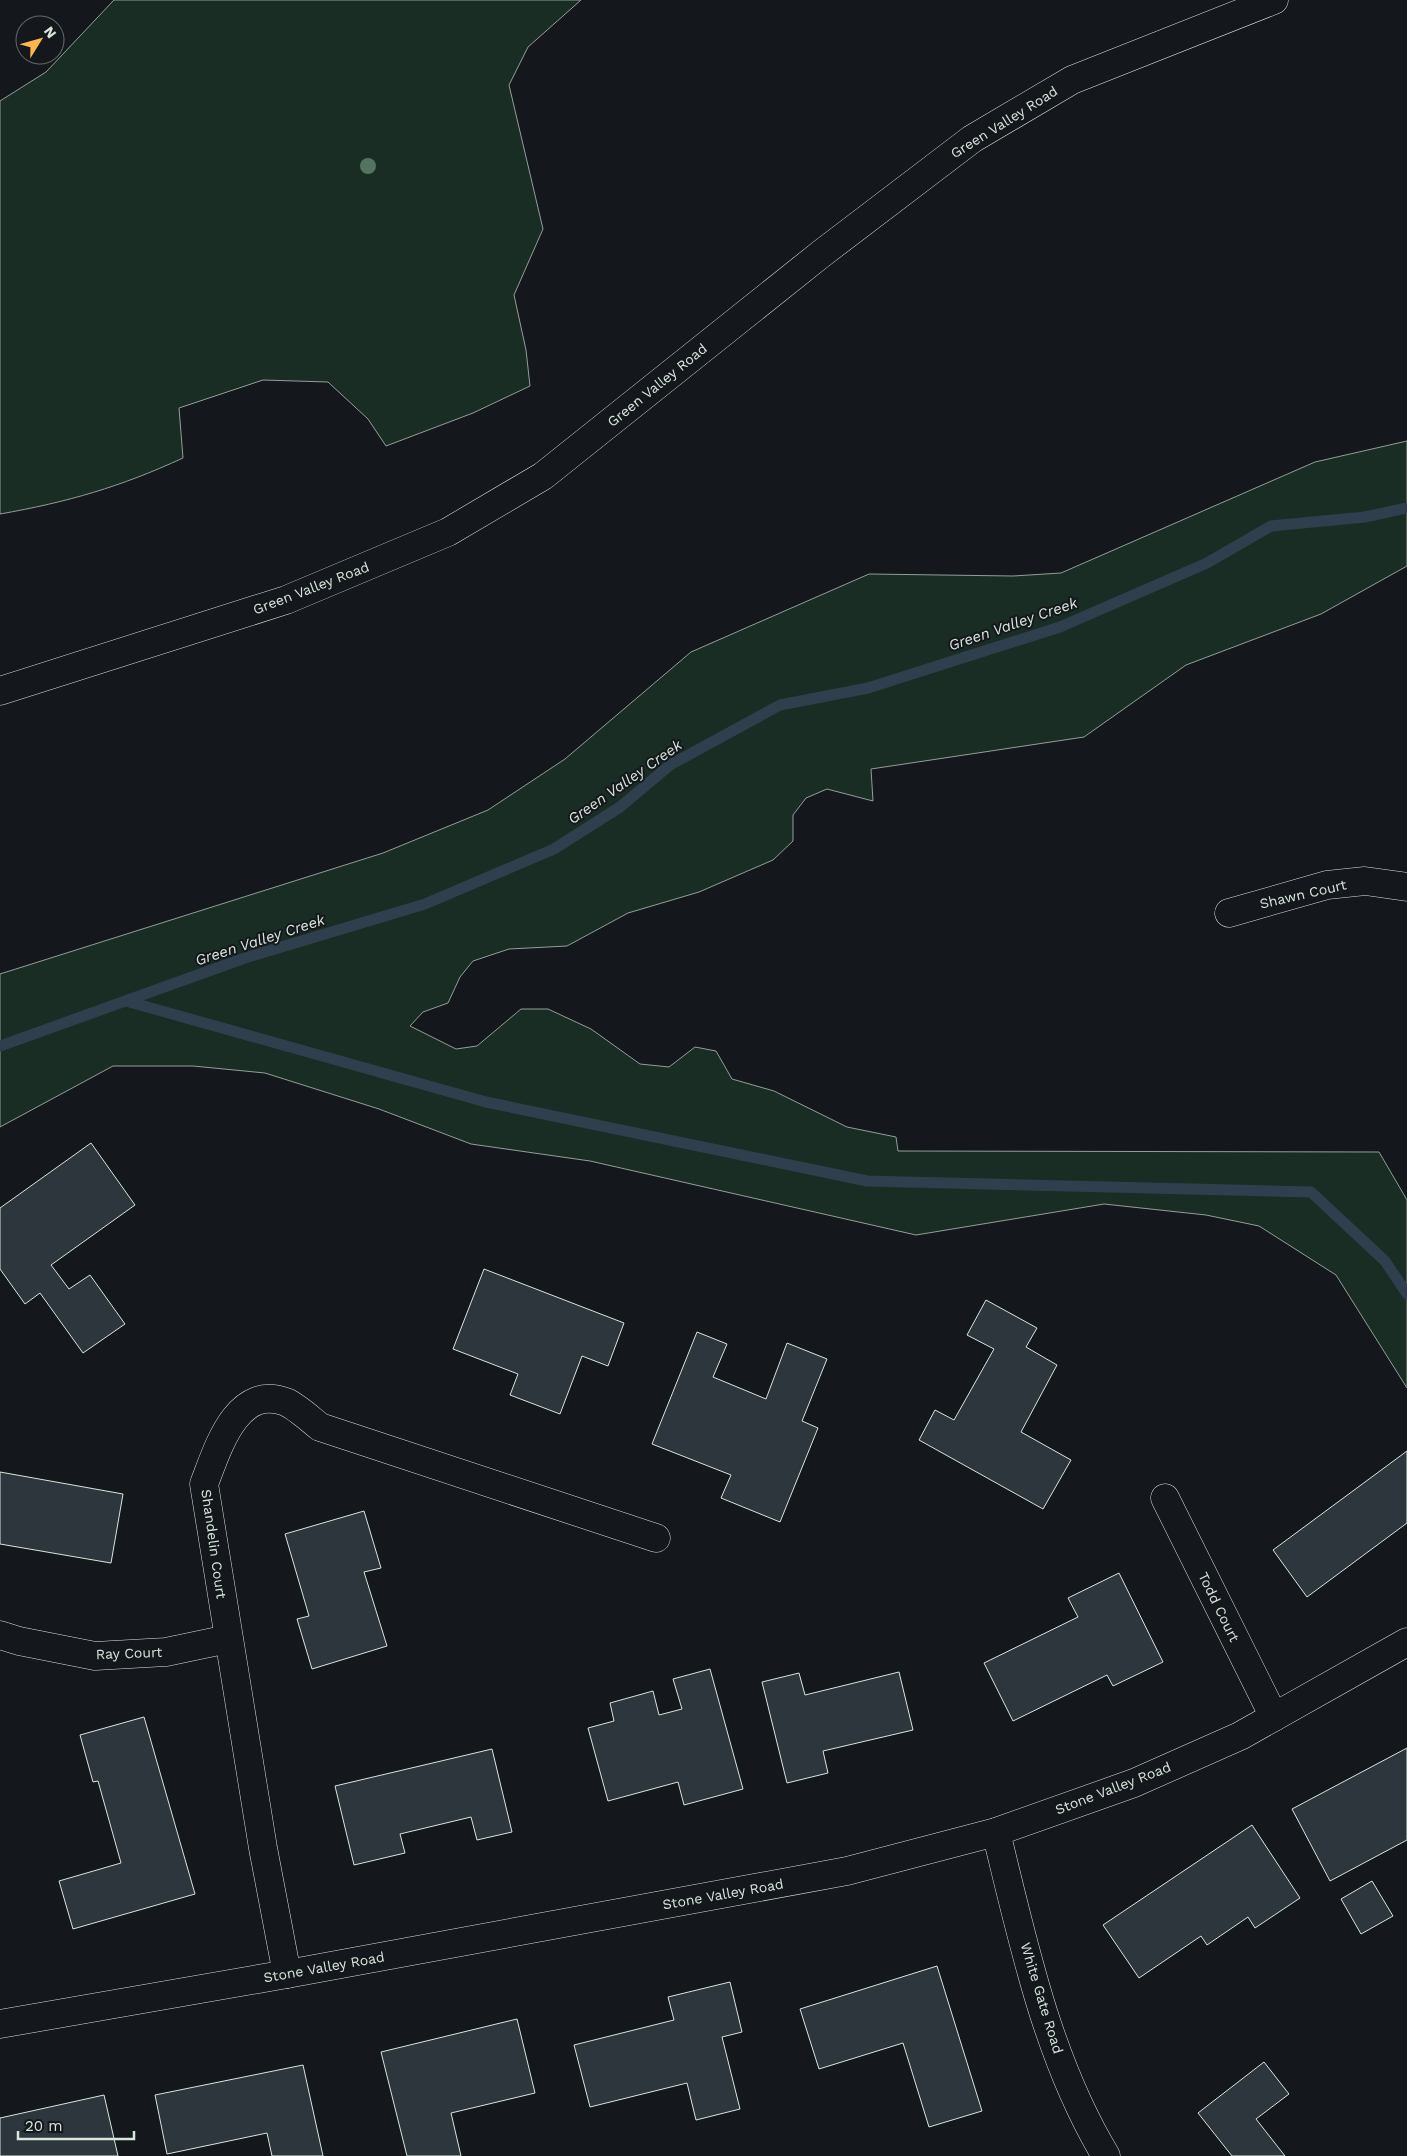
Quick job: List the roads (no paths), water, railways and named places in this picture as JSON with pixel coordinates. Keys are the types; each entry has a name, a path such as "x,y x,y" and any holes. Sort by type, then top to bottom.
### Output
{"street":[{"name":"Green Valley Road","path":"0,691 286,600 448,532 543,476 821,254 972,139 1072,80 1274,0"},
{"name":"Shawn Court","path":"1229,913 1327,886 1364,881 1407,888"},
{"name":"Shandelin Court","path":"287,1974 263,1848 204,1484 223,1433 239,1412 261,1400 286,1402 320,1427 656,1538"},
{"name":"Todd Court","path":"1165,1498 1274,1717"},
{"name":"Ray Court","path":"0,1635 19,1642 95,1656 166,1652 228,1639"},
{"name":"Stone Valley Road","path":"0,2024 287,1974 847,1871 996,1832 1134,1783 1240,1736 1407,1642"},
{"name":"White Gate Road","path":"996,1832 1054,2043 1088,2126 1106,2156"}],"waterway":[{"name":"Green Valley Creek","path":"0,1046 245,958 425,904 554,849 620,807 670,765 780,705 868,688 1060,627 1207,563 1271,526 1365,517 1407,508"},
{"path":"126,1001 486,1102 867,1181 1311,1192 1385,1261 1407,1294"}]}
